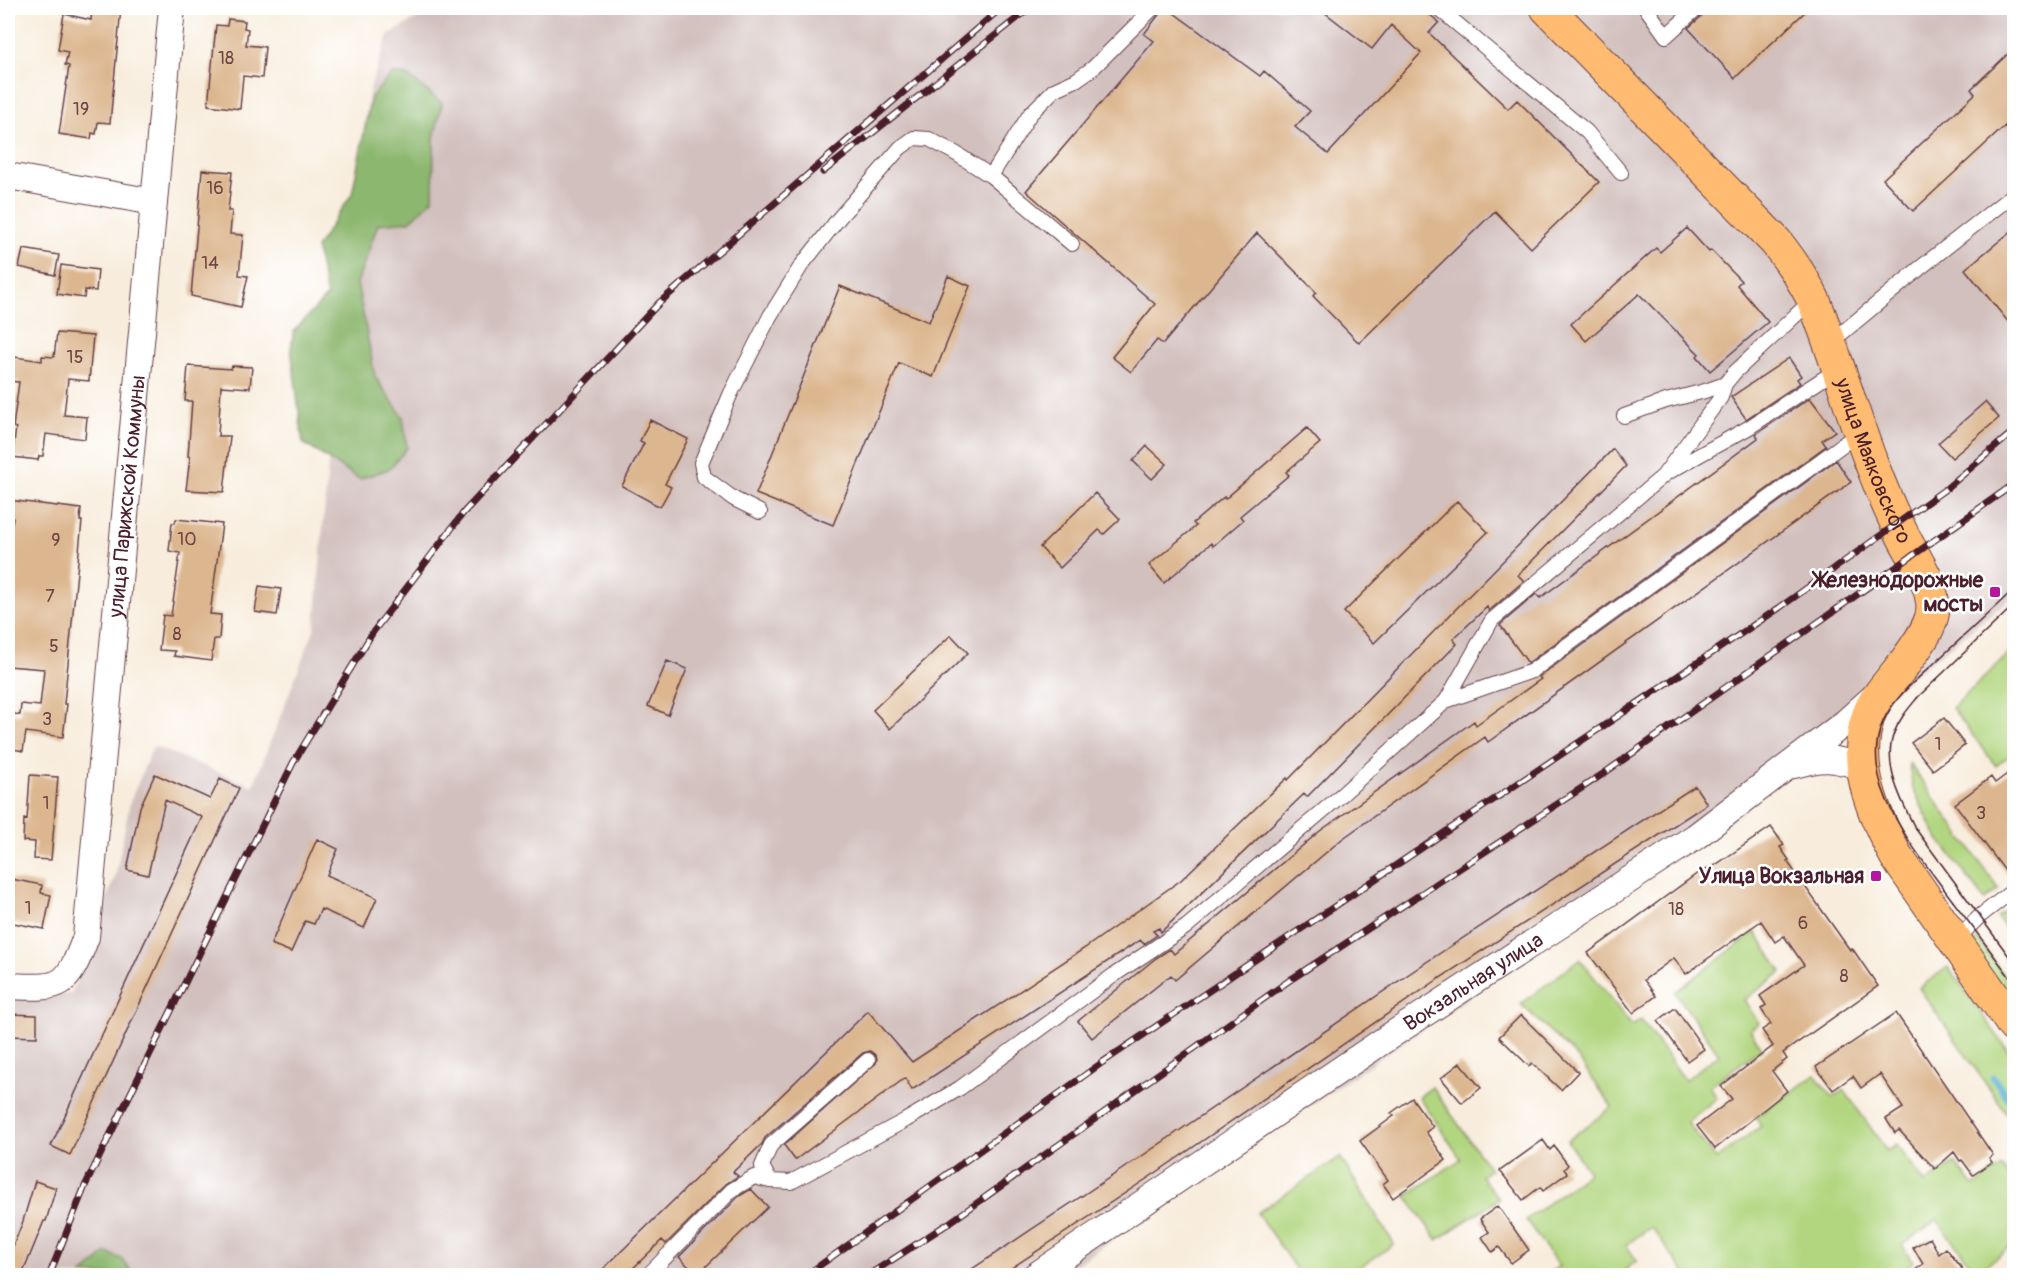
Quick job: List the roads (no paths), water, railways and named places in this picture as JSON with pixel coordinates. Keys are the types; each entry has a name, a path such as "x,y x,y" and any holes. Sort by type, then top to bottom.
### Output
{"main road":[{"name":"улица Маяковского","path":"1547,8 1776,242 1798,271 1813,299 1860,432 1899,527 1927,583 1933,607 1929,624 1918,645 1880,696 1868,717 1863,742 1869,796 1881,829 1899,860 2014,1026"}],"street":[{"name":"улица Парижской Коммуны","path":"8,986 46,987 65,980 75,968 86,937 172,8"},
{"path":"8,176 154,202"},
{"name":"Вокзальная улица","path":"1035,1275 1062,1268 1393,1034 1695,837 1790,766 1863,707 1900,670"},
{"path":"1790,766 1817,758 1833,759 1864,767"}],"lane":[{"path":"991,176 1030,114 1054,90 1076,80 1093,68 1153,8"},
{"path":"1438,8 1587,132 1621,172"},
{"path":"1651,10 1666,36 1697,8"},
{"path":"760,512 734,499 704,477 701,463 731,393 765,326 801,266 900,148 914,138 928,139 938,144 991,176 1072,244"},
{"path":"647,1275 732,1190 754,1177 770,1181 791,1182 906,1120 960,1088 1114,975 1186,927 1338,798 1446,701 1492,620 1663,476 1748,428 1834,356 1920,268 2014,194"},
{"path":"1663,476 1721,397 1725,384 1813,299"},
{"path":"1624,416 1725,384"},
{"path":"1446,701 1532,671 1860,432"},
{"path":"1954,942 1980,916 2011,892"},
{"path":"770,1181 762,1166 771,1145 868,1060"}],"waterway":[{"path":"1993,1077 2014,1106"}],"tram line":[{"path":"2014,589 1895,702 1879,733 1876,758 1881,783 1890,808 1903,832 2014,983"},
{"path":"2014,605 1911,705 1901,718 1894,733 1890,757 1895,782 1915,828 2014,963"}],"railway":[{"path":"49,1276 85,1186 293,763 373,632 464,512 659,303 1001,8"},
{"path":"823,172 1030,8"},
{"path":"805,1276 1103,1062 1779,608 1947,488 2014,431"},
{"path":"867,1276 949,1223 1290,980 1603,774 2014,484"}],"place":[{"name":"Железнодорожные мосты","path":"1995,592"},
{"name":"Улица Вокзальная","path":"1876,876"}]}
